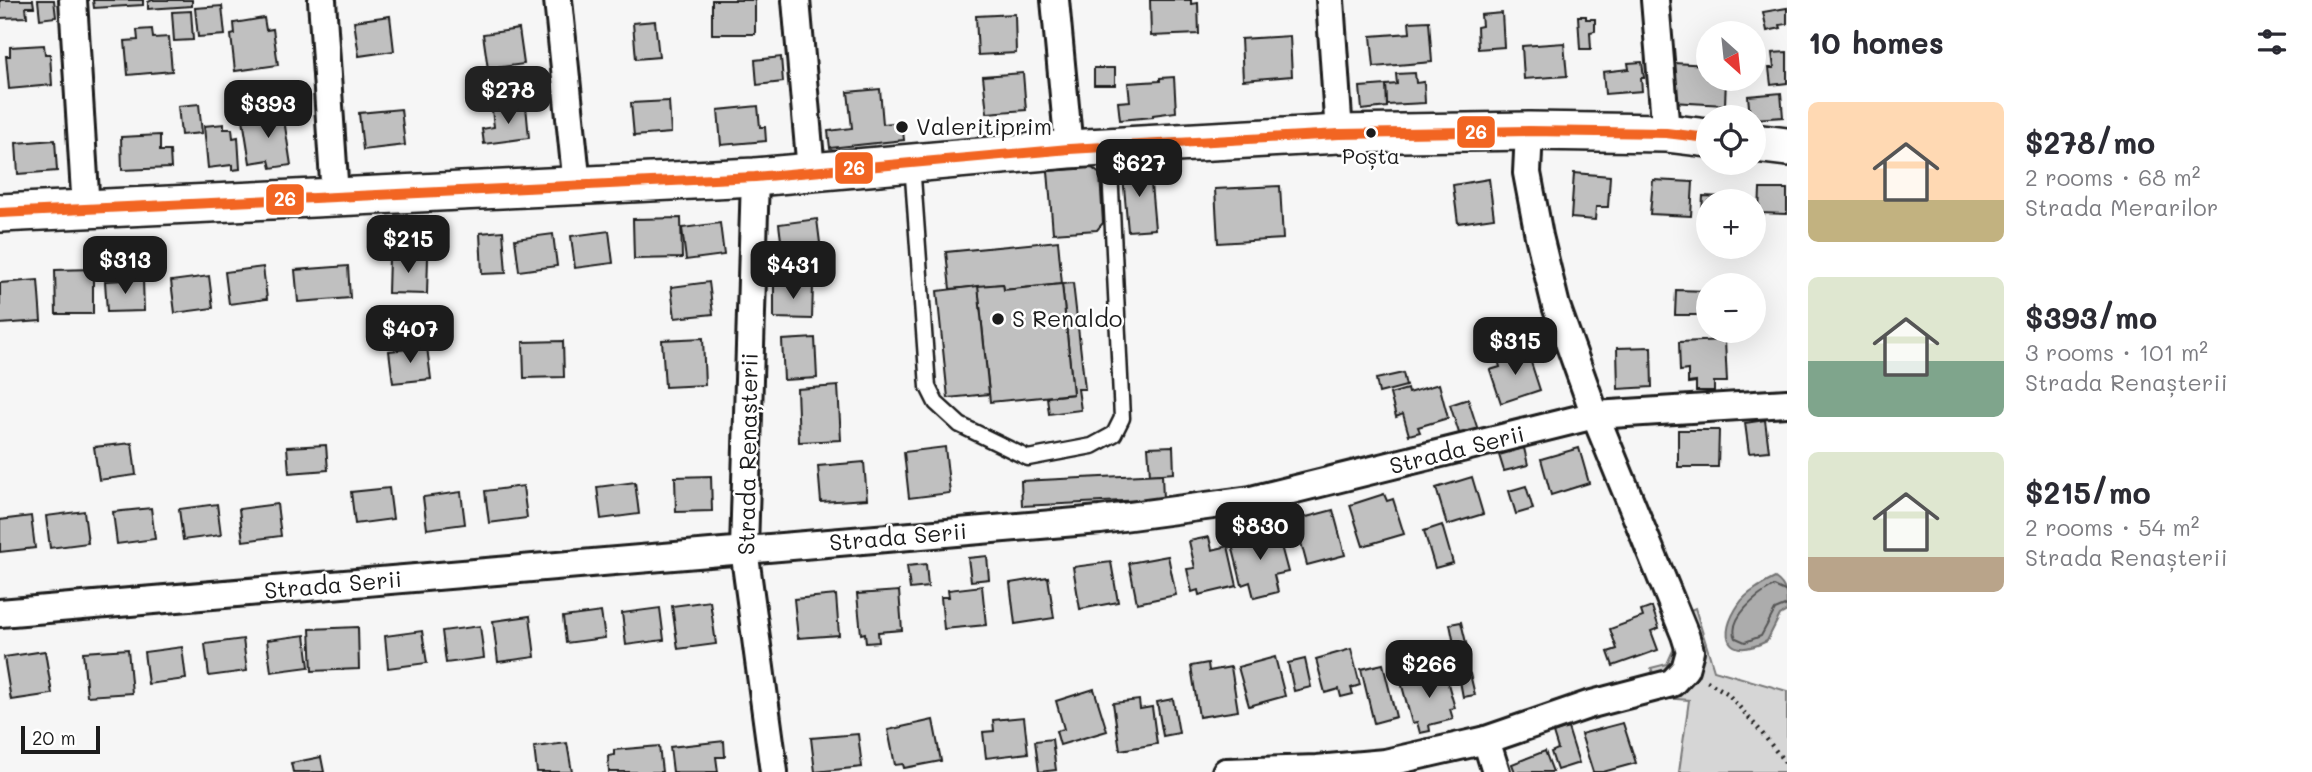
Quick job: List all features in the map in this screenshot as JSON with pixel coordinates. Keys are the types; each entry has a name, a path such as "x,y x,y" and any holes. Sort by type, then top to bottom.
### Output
{"street":[{"path":"73,0 86,209"},
{"path":"322,0 335,196"},
{"path":"558,0 577,186"},
{"path":"796,0 811,171"},
{"path":"1055,0 1069,149"},
{"path":"1330,0 1339,134"},
{"path":"1655,0 1666,133"},
{"path":"0,213 755,177 1069,149 1339,134 1529,131 1666,133 1696,137"},
{"path":"1226,772 1317,769 1385,763 1486,740 1588,705 1672,683 1685,668 1690,652 1685,635 1595,415 1556,306 1527,173 1529,131"},
{"path":"1766,144 1787,147"},
{"name":"Strada Renașterii","path":"755,177 744,549 774,772"},
{"name":"Strada Serii","path":"0,613 1100,520 1251,500 1595,415 1787,403"},
{"path":"1486,740 1496,772"}],"lane":[{"path":"912,162 928,387 936,403 960,425 1028,458 1092,446 1114,434 1122,418 1109,147"}],"path":[{"path":"1685,668 1727,693 1787,765"}],"shaded area":[{"path":"1695,608 1714,670 1787,691 1787,772 1679,772 1689,700 1664,698 1651,668 1667,664 1675,646 1665,621"}],"water":[{"path":"1775,578 1786,592 1787,611 1780,615 1767,641 1743,648 1735,647 1728,635 1732,616 1751,592"}],"building":[{"path":"0,0 33,0 34,7 26,7 27,17 0,18"},
{"path":"38,0 54,0 56,17 40,19"},
{"path":"93,0 143,0 143,5 94,8"},
{"path":"192,0 192,6 148,9 148,2"},
{"path":"712,0 755,0 755,34 712,34"},
{"path":"1150,0 1191,0 1191,4 1198,3 1199,34 1151,36"},
{"path":"222,6 225,35 198,37 195,8"},
{"path":"1787,8 1787,24 1767,31 1763,12"},
{"path":"191,11 193,40 174,41 172,12"},
{"path":"1502,13 1504,47 1478,49 1477,27 1482,26 1481,15"},
{"path":"1015,14 1016,53 978,55 976,16"},
{"path":"390,16 394,51 359,56 354,21"},
{"path":"1578,16 1595,19 1595,31 1590,32 1591,49 1580,49"},
{"path":"264,18 266,30 273,29 278,65 235,71 231,35 235,34 234,23"},
{"path":"655,21 659,57 636,59 633,23"},
{"path":"1429,21 1432,62 1374,67 1371,36 1410,33 1409,22"},
{"path":"152,29 153,38 169,37 172,71 128,75 125,41 138,40 137,30"},
{"path":"519,29 524,64 488,69 483,34"},
{"path":"1290,36 1292,76 1243,80 1241,39"},
{"path":"1564,43 1567,76 1524,79 1522,46"},
{"path":"44,45 45,54 50,54 52,85 9,89 6,56 10,56 10,47"},
{"path":"1787,52 1787,83 1771,85 1769,68 1774,68 1772,53"},
{"path":"781,57 783,82 757,85 755,60"},
{"path":"1642,62 1642,91 1605,94 1603,72 1629,69 1628,63"},
{"path":"1673,63 1696,64 1696,91 1726,91 1725,105 1671,102"},
{"path":"1094,68 1115,68 1115,85 1094,85"},
{"path":"1023,73 1026,110 987,113 983,76"},
{"path":"1415,73 1416,83 1424,82 1425,103 1387,105 1386,85 1397,84 1396,74"},
{"path":"1174,77 1176,112 1120,120 1118,102 1130,101 1128,83 1160,81 1160,78"},
{"path":"1386,85 1387,107 1362,110 1360,87"},
{"path":"880,89 883,124 902,122 904,140 830,148 828,131 852,128 848,92"},
{"path":"1781,93 1783,117 1766,118 1766,105 1749,105 1748,96"},
{"path":"669,101 671,133 634,136 631,103"},
{"path":"199,104 202,133 181,135 178,106"},
{"path":"526,106 529,138 484,144 482,129 494,127 492,110"},
{"path":"758,106 760,127 765,127 766,141 721,145 718,110"},
{"path":"401,109 405,145 363,150 359,113"},
{"path":"283,113 291,165 271,168 269,160 250,163 243,119"},
{"path":"224,124 224,129 232,129 233,138 238,137 240,169 232,170 232,165 208,168 204,126"},
{"path":"160,135 160,151 170,151 171,168 122,170 121,137"},
{"path":"55,140 57,171 18,174 16,143"},
{"path":"1142,166 1150,173 1155,229 1128,231 1123,176 1129,167"},
{"path":"1092,168 1100,174 1103,223 1097,230 1053,233 1048,171"},
{"path":"1574,173 1610,176 1608,207 1596,207 1595,220 1571,218"},
{"path":"1489,179 1494,218 1458,223 1453,185"},
{"path":"1653,180 1693,182 1691,216 1650,214"},
{"path":"1280,186 1283,239 1218,243 1215,189"},
{"path":"1766,189 1787,189 1787,214 1766,213"},
{"path":"681,218 682,258 634,259 633,219"},
{"path":"817,219 821,251 783,256 779,224"},
{"path":"720,223 724,255 686,260 682,228"},
{"path":"503,231 506,273 482,274 480,233"},
{"path":"609,231 613,263 575,268 571,236"},
{"path":"553,234 557,266 519,271 515,239"},
{"path":"1058,241 1062,284 1004,290 1003,284 950,289 946,252"},
{"path":"389,257 428,257 427,294 388,293"},
{"path":"348,266 350,298 298,302 295,270"},
{"path":"263,267 267,299 229,304 225,272"},
{"path":"93,269 93,314 56,314 55,270"},
{"path":"209,276 213,308 175,313 171,281"},
{"path":"143,279 144,311 107,312 105,281"},
{"path":"38,280 41,321 0,324 0,283"},
{"path":"709,282 713,314 675,318 671,287"},
{"path":"1073,283 1085,389 1078,389 1081,410 1049,414 1047,397 1073,394 1062,284"},
{"path":"774,284 813,285 812,319 774,318"},
{"path":"1003,284 1004,290 1062,284 1073,394 990,402 978,286"},
{"path":"978,286 989,394 948,398 937,291"},
{"path":"1676,290 1696,291 1696,315 1675,315"},
{"path":"1549,327 1558,351 1537,359 1528,335"},
{"path":"703,338 705,385 665,387 662,340"},
{"path":"815,338 817,378 784,380 782,340"},
{"path":"563,341 564,377 524,378 523,342"},
{"path":"1679,342 1725,343 1727,382 1714,382 1714,391 1696,391 1696,382 1688,383 1688,370 1680,371"},
{"path":"427,347 431,379 393,383 389,351"},
{"path":"1651,347 1652,387 1618,389 1617,348"},
{"path":"1527,350 1540,390 1501,403 1490,370 1500,367 1498,360"},
{"path":"1403,373 1406,386 1379,393 1376,379"},
{"path":"1439,384 1448,418 1418,427 1420,432 1409,435 1403,414 1396,417 1390,394 1407,389 1408,393"},
{"path":"838,386 841,440 799,442 797,389"},
{"path":"1468,399 1478,430 1460,436 1450,405"},
{"path":"1765,420 1769,451 1749,453 1745,423"},
{"path":"1678,430 1719,430 1718,467 1678,467"},
{"path":"132,443 136,475 99,480 94,447"},
{"path":"326,445 328,470 289,473 287,447"},
{"path":"1173,446 1174,473 1150,475 1148,447"},
{"path":"945,447 950,493 909,498 904,452"},
{"path":"1524,448 1528,465 1504,471 1499,455"},
{"path":"1579,448 1589,483 1551,495 1541,459"},
{"path":"864,462 867,499 821,502 818,466"},
{"path":"1162,474 1163,499 1022,506 1021,481"},
{"path":"711,476 712,511 676,512 675,477"},
{"path":"1472,477 1483,514 1447,525 1436,488"},
{"path":"635,482 639,514 601,519 597,487"},
{"path":"523,486 527,518 489,523 485,491"},
{"path":"1526,486 1533,509 1516,514 1509,491"},
{"path":"389,488 393,519 355,524 351,492"},
{"path":"461,492 465,524 427,529 423,497"},
{"path":"1384,494 1387,501 1393,499 1404,534 1363,546 1350,505"},
{"path":"217,504 221,535 183,540 179,509"},
{"path":"277,504 281,536 243,541 239,509"},
{"path":"151,508 155,539 117,544 113,512"},
{"path":"1333,510 1345,555 1307,565 1295,520"},
{"path":"84,511 88,543 50,548 46,516"},
{"path":"31,516 35,548 0,552 0,520"},
{"path":"1442,525 1453,563 1435,568 1424,531"},
{"path":"1277,531 1288,572 1274,575 1278,592 1254,598 1250,582 1242,585 1232,545 1239,543 1238,540"},
{"path":"1209,537 1212,550 1228,546 1237,586 1199,595 1198,590 1192,592 1187,569 1195,568 1189,541"},
{"path":"987,556 989,579 971,581 968,558"},
{"path":"1168,556 1176,595 1137,603 1129,563"},
{"path":"1111,562 1118,602 1080,609 1073,567"},
{"path":"926,564 928,587 910,589 907,566"},
{"path":"1048,577 1054,618 1015,624 1010,583"},
{"path":"982,586 986,625 944,629 941,597 949,597 948,590"},
{"path":"899,591 902,630 878,632 879,642 866,643 865,633 861,634 857,594"},
{"path":"836,595 839,635 798,638 794,599"},
{"path":"710,601 716,644 678,649 672,606"},
{"path":"1652,607 1659,628 1651,631 1658,650 1613,666 1608,652 1617,649 1610,629 1643,617 1641,611"},
{"path":"660,608 664,640 626,645 622,613"},
{"path":"601,612 605,638 566,643 563,617"},
{"path":"530,616 535,657 498,662 493,621"},
{"path":"1461,622 1467,647 1455,649 1450,624"},
{"path":"480,626 484,658 446,663 442,631"},
{"path":"358,627 359,669 312,671 310,629"},
{"path":"422,631 427,663 388,668 385,636"},
{"path":"305,635 309,667 271,672 267,640"},
{"path":"243,639 247,671 209,676 205,644"},
{"path":"182,647 186,679 148,684 144,652"},
{"path":"128,649 132,693 87,696 83,652"},
{"path":"1351,649 1360,685 1351,688 1353,694 1341,697 1339,689 1325,693 1316,659"},
{"path":"45,651 52,694 11,700 4,657"},
{"path":"1275,657 1285,696 1249,706 1238,667"},
{"path":"1305,659 1311,687 1294,691 1288,663"},
{"path":"1208,663 1209,671 1231,667 1238,711 1199,717 1191,666"},
{"path":"1383,664 1396,717 1374,723 1361,669"},
{"path":"1444,670 1455,708 1450,709 1453,719 1429,725 1430,731 1420,733 1417,722 1412,723 1401,682"},
{"path":"1470,674 1475,695 1463,697 1459,676"},
{"path":"1094,689 1107,731 1060,745 1056,731 1064,729 1056,701"},
{"path":"1173,699 1179,733 1163,736 1157,702"},
{"path":"1139,700 1140,709 1152,707 1157,744 1120,750 1113,703"},
{"path":"1024,717 1028,753 986,758 983,732 994,731 993,720"},
{"path":"933,720 941,761 904,768 903,764 895,765 888,730"},
{"path":"1623,723 1636,763 1593,772 1581,734"},
{"path":"1568,728 1579,763 1557,770 1551,752 1558,749 1553,733"},
{"path":"858,734 862,767 815,772 811,738"},
{"path":"1052,739 1056,770 1039,772 1035,741"},
{"path":"724,741 725,757 716,757 718,772 673,772 670,747"},
{"path":"567,743 572,772 537,772 534,747"},
{"path":"659,746 662,772 609,772 608,756 614,755 614,750"},
{"path":"1545,751 1553,772 1515,772 1512,764"},
{"path":"321,757 324,772 293,772 291,763"}],"transit line":[{"name":"26","path":"0,213 755,177 1069,149 1339,134 1529,131 1666,133 1696,137"}],"place":[{"name":"Valeritiprim","path":"902,127"},
{"name":"Poșta","path":"1371,133"},
{"name":"S Renaldo","path":"998,319"}]}
